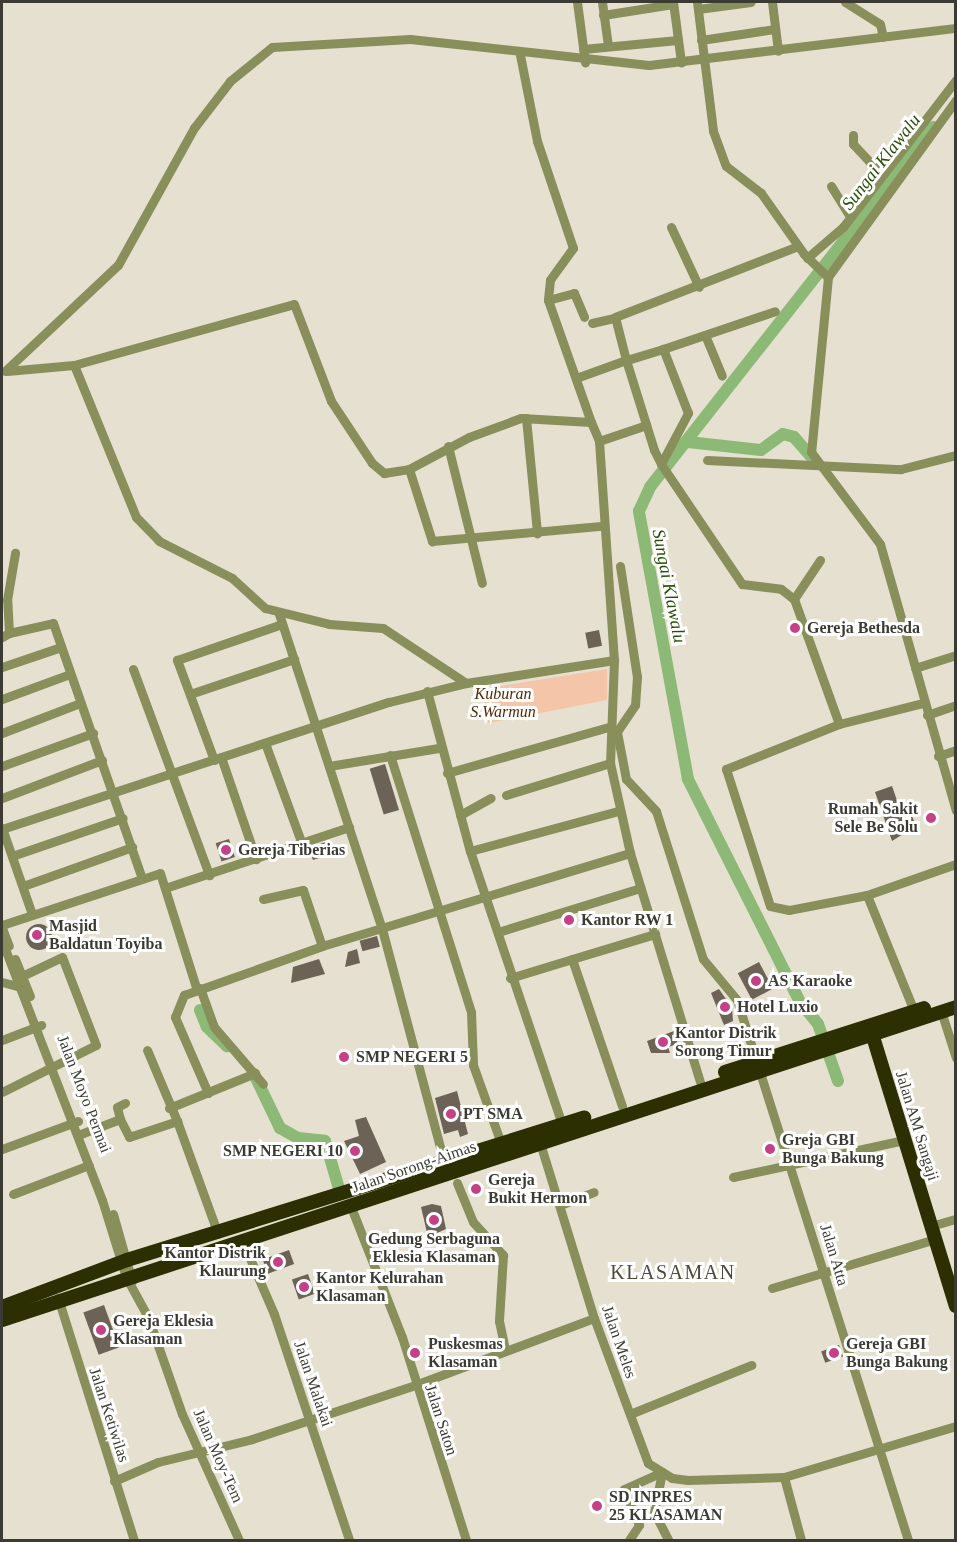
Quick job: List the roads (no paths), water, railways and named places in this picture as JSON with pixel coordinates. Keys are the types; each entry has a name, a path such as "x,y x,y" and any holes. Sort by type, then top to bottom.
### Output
{"highway":[{"path":"871,1029 956,997"},
{"path":"871,1029 956,1006"},
{"name":"Jalan Sorong-Aimas","path":"2,1320 79,1291 130,1278 242,1240 351,1207 501,1143 871,1029"},
{"name":"Jalan AM Sangaji","path":"871,1029 956,1306"},
{"name":"Jalan Sorong-Aimas","path":"2,1307 75,1277 124,1261 445,1167 540,1143 759,1064"},
{"path":"75,1277 79,1291"}],"street":[{"path":"577,2 585,62"},
{"path":"602,2 608,46"},
{"path":"751,2 697,5 713,131 726,166 761,193 807,258 822,272"},
{"path":"772,2 778,51"},
{"path":"845,2 880,24 883,37"},
{"path":"603,15 673,3 681,62"},
{"path":"4,372 118,265 194,128 260,54 289,43 377,39 585,62 681,62 956,28"},
{"path":"701,40 775,29"},
{"path":"583,49 678,40"},
{"path":"520,55 537,141 573,248 550,280 548,300 599,441 601,526 614,660 608,728 610,763 618,811 700,1082"},
{"path":"807,258 850,217 956,80"},
{"path":"955,804 938,756 875,533 815,462 811,452 822,272 956,100"},
{"path":"853,135 853,144 882,175"},
{"path":"831,186 850,217"},
{"path":"671,227 699,287"},
{"path":"548,300 574,293 588,320 614,318 699,287 798,246"},
{"path":"4,372 74,365 294,304 331,401 372,464 384,473 409,469 448,446 526,418 591,422"},
{"path":"576,378 774,311"},
{"path":"614,318 646,425 664,467 742,584 781,589 794,598 839,724"},
{"path":"705,335 722,376"},
{"path":"663,349 688,413 664,467"},
{"path":"74,365 123,492 148,531 232,578 279,614 383,628 466,683"},
{"path":"526,418 537,533"},
{"path":"599,441 646,425"},
{"path":"448,446 482,583"},
{"path":"707,460 815,462 901,469 956,455"},
{"path":"409,469 430,539 472,541 601,526"},
{"path":"15,553 7,600 5,635 50,621 93,733 141,876"},
{"path":"794,598 820,560"},
{"name":"Jalan Atta","path":"620,566 637,677 633,712 617,732 626,779 656,811 703,959 731,988 759,1064 908,1540"},
{"path":"279,614 382,929 445,1167"},
{"path":"256,859 218,758 177,660 282,624"},
{"path":"2,667 61,647"},
{"path":"915,668 956,655"},
{"path":"190,694 294,659"},
{"path":"32,914 2,828 427,691 614,660"},
{"path":"133,669 209,875"},
{"path":"2,699 70,674"},
{"path":"427,691 439,748 470,851 488,897 510,978 562,1125"},
{"path":"2,733 81,703"},
{"path":"923,703 839,724 726,769 770,906 802,908 867,895 956,864"},
{"path":"927,715 956,705"},
{"path":"447,773 608,728"},
{"path":"2,766 93,733"},
{"path":"265,743 302,844"},
{"path":"329,766 439,748"},
{"path":"938,756 956,750"},
{"path":"390,755 471,1012 475,1073 501,1143"},
{"path":"2,798 102,759"},
{"path":"506,795 610,763"},
{"path":"460,815 491,798"},
{"path":"470,851 618,811"},
{"path":"12,856 123,818"},
{"path":"165,888 349,828"},
{"path":"23,886 132,848"},
{"path":"208,1093 175,1013 184,995 322,946 441,912 630,853"},
{"path":"2,926 141,876 160,873 214,1027 263,1084"},
{"path":"498,932 640,888"},
{"path":"263,899 303,890 322,946"},
{"path":"867,895 914,1011"},
{"name":"Jalan Moyo Permai","path":"2,926 22,976 23,988"},
{"path":"510,978 655,934"},
{"name":"Jalan Moyo Permai","path":"2,941 81,1134 124,1261"},
{"path":"2,1092 55,1068 96,1045 66,965 60,956 22,976"},
{"path":"572,959 622,1106"},
{"path":"2,982 23,988"},
{"path":"941,1011 956,1058"},
{"path":"2,1040 38,1026"},
{"path":"147,1050 169,1108 184,1128 218,1234"},
{"path":"169,1108 253,1075"},
{"path":"125,1103 117,1107 129,1137 177,1121"},
{"path":"81,1134 120,1119"},
{"path":"2,1149 76,1121"},
{"name":"Jalan Moyo Permai","path":"81,1134 89,1165 130,1278"},
{"path":"733,1177 904,1140"},
{"name":"Jalan Meles","path":"540,1143 594,1318 648,1463 662,1472"},
{"path":"13,1194 89,1165"},
{"path":"457,1183 472,1222 502,1255 499,1321 505,1349"},
{"path":"560,1204 594,1192"},
{"name":"Jalan Saton","path":"351,1207 392,1308 466,1540"},
{"path":"772,1288 824,1272 933,1232 956,1219"},
{"name":"Jalan Malakai","path":"242,1240 274,1314 306,1418 349,1540"},
{"name":"Jalan Moy-Tem","path":"130,1278 239,1540"},
{"name":"Jalan Ketiwilas","path":"58,1298 134,1540"},
{"path":"114,1481 415,1385 505,1349 594,1318"},
{"path":"630,1414 751,1365"},
{"path":"642,1540 624,1489 662,1472 688,1480 784,1477 956,1426"},
{"path":"662,1472 654,1512 668,1540"},
{"path":"784,1477 801,1540"},
{"path":"628,1540 639,1528"}],"waterway":[{"name":"Sungai Klawalu","path":"838,1081 818,1024 800,1002 688,779 639,511 650,487 933,127"},
{"path":"688,442 761,450 783,434 794,437 814,460"},
{"path":"200,1010 207,1027 227,1046"},
{"path":"254,1074 280,1128 298,1138 325,1141 340,1192"}],"place":[{"name":"Gereja Bethesda","path":"795,628"},
{"name":"Rumah Sakit Sele Be Solu","path":"931,818"},
{"name":"Gereja Tiberias","path":"226,850"},
{"name":"Kantor RW 1","path":"569,920"},
{"name":"Masjid Baldatun Toyiba","path":"37,935"},
{"name":"AS Karaoke","path":"756,981"},
{"name":"Hotel Luxio","path":"725,1007"},
{"name":"Kantor Distrik Sorong Timur","path":"663,1042"},
{"name":"SMP NEGERI 5","path":"344,1057"},
{"name":"PT SMA","path":"451,1114"},
{"name":"Greja GBI Bunga Bakung","path":"770,1149"},
{"name":"SMP NEGERI 10","path":"355,1151"},
{"name":"Gereja Bukit Hermon","path":"476,1189"},
{"name":"Gedung Serbaguna Eklesia Klasaman","path":"434,1220"},
{"name":"Kantor Distrik Klaurung","path":"278,1262"},
{"name":"Kantor Kelurahan Klasaman","path":"304,1287"},
{"name":"Gereja Eklesia Klasaman","path":"101,1330"},
{"name":"Puskesmas Klasaman","path":"415,1353"},
{"name":"Gereja GBI Bunga Bakung","path":"834,1353"},
{"name":"SD INPRES 25 KLASAMAN","path":"597,1506"}],"district":[{"name":"KLASAMAN","path":"673,1272"}],"park label":[{"name":"Kuburan S.Warmun","path":"503,703"}]}
